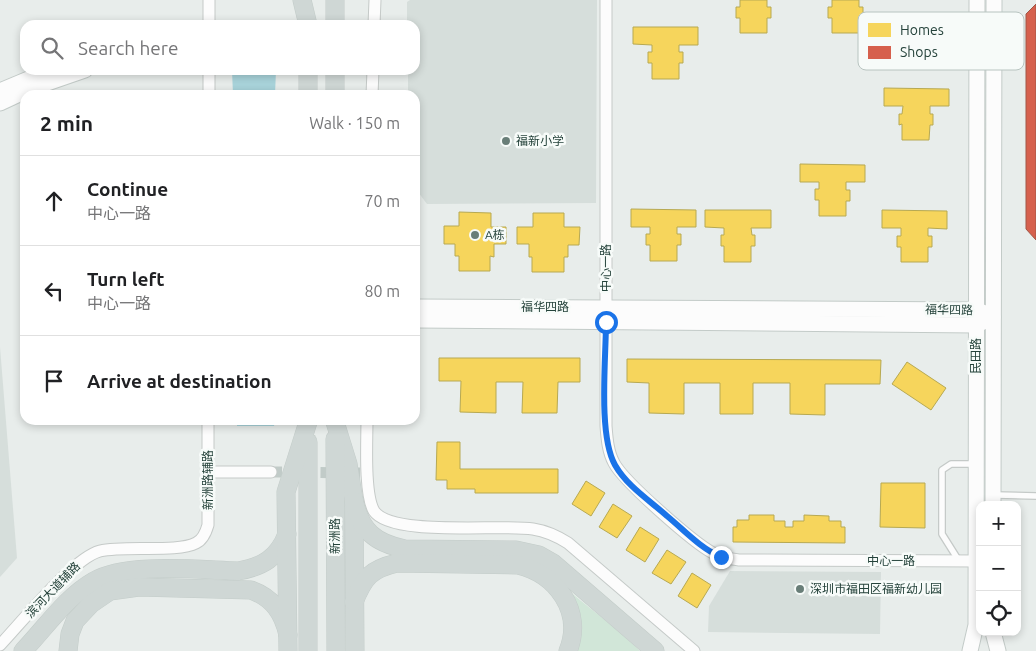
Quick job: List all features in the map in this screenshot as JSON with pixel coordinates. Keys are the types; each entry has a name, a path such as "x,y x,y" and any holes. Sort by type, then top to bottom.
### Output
{"main road":[{"path":"302,0 307,20"},
{"path":"308,0 308,20"},
{"path":"335,0 335,20"},
{"path":"308,75 308,90"},
{"path":"335,75 335,90"},
{"path":"288,643 286,492 307,425"},
{"path":"308,425 308,643"},
{"name":"新洲路","path":"335,425 335,643"},
{"path":"336,425 348,464 358,518 366,530 390,546 405,548 516,550 547,559 655,651"},
{"path":"354,501 355,643"},
{"path":"23,651 76,594 102,577 129,571 238,570 253,568 266,563 276,554 283,546 287,534"},
{"path":"354,602 360,587 368,575 381,567 397,563 518,565 535,569 549,578 561,592 568,606 572,636 568,651"},
{"path":"68,651 72,627 85,609 103,595 132,587 251,590 263,595 276,607 284,618 288,643"}],"street":[{"path":"209,0 209,20"},
{"path":"336,20 342,0"},
{"path":"374,20 376,0"},
{"name":"中心一路","path":"606,0 606,432 608,446 614,463 631,485 706,549 721,557 739,560 976,561"},
{"name":"民田路","path":"978,70 976,464 978,546"},
{"name":"民田路","path":"993,500 994,70"},
{"path":"0,91 38,75"},
{"path":"28,90 71,75"},
{"path":"209,75 209,90"},
{"path":"372,90 373,75"},
{"path":"0,103 20,94"},
{"name":"福华四路","path":"420,307 606,315"},
{"name":"福华四路","path":"420,320 606,315 993,317"},
{"name":"新洲路辅路","path":"202,538 208,524 208,425"},
{"path":"367,425 363,473 374,511 379,516 393,523 411,526 520,528 540,530 560,538 694,651"},
{"path":"208,472 271,472"},
{"name":"滨河大道辅路","path":"0,645 74,568 90,555 117,548 189,546 202,538"},
{"name":"民田路","path":"970,651 976,625 977,591"},
{"path":"994,636 998,651"}],"lane":[{"path":"959,561 942,534 942,470 950,464 976,464"},
{"path":"993,500 1036,496"}],"shaded area":[{"name":"福新小学","path":"410,0 597,0 596,203 427,204 420,195 420,90 408,90 408,75 420,75 420,20 407,20 407,2"},
{"path":"0,347 17,558 0,577"},
{"name":"深圳市福田区福新幼儿园","path":"730,571 881,572 880,634 708,632 709,606"}],"green space":[{"path":"561,584 621,633 640,651 576,651"}],"water":[{"path":"232,75 276,75 275,90 233,90"},
{"path":"237,425 274,425 274,426"}],"building: Homes":[{"path":"740,0 767,0 767,7 771,7 771,18 767,18 767,33 740,33 740,18 736,18 736,7 740,7"},
{"path":"832,0 859,0 859,7 863,7 863,12 858,12 858,33 832,33 832,18 828,18 828,7 832,7"},
{"path":"633,27 698,27 698,45 679,45 679,52 683,52 683,63 679,63 679,79 652,79 652,63 648,63 648,52 652,52 652,45 633,44"},
{"path":"884,88 949,89 949,106 930,106 930,114 933,114 933,125 930,125 929,140 902,140 902,124 899,125 899,114 902,114 903,106 884,106"},
{"path":"1036,117 1036,137 1026,127"},
{"path":"800,164 865,165 865,182 846,182 846,190 850,190 850,201 846,201 846,216 819,216 819,200 815,200 815,189 819,189 819,182 800,182"},
{"path":"631,209 696,210 696,227 677,227 677,234 681,234 681,245 677,245 677,261 650,261 650,245 646,245 646,234 650,234 650,227 631,227"},
{"path":"705,210 771,210 771,228 751,228 752,235 755,235 755,246 751,246 751,262 724,262 724,246 721,246 721,235 724,235 724,228 705,227"},
{"path":"882,210 947,211 947,229 928,228 928,236 932,236 932,247 928,247 928,262 901,262 901,247 897,247 897,236 901,236 901,228 882,228"},
{"name":"A栋","path":"459,212 491,213 491,227 506,227 506,244 494,244 494,257 490,256 490,271 459,271 459,256 455,256 455,244 444,244 444,226 459,226"},
{"path":"533,213 564,213 564,227 580,227 579,245 568,245 568,257 564,257 564,272 532,272 532,257 529,257 529,244 517,244 517,227 533,227"},
{"path":"439,358 580,358 580,382 558,382 557,413 522,413 523,382 496,382 496,413 460,412 461,381 439,381"},
{"path":"627,359 881,360 880,384 825,384 825,415 790,414 790,383 753,383 753,414 720,414 720,383 684,383 684,414 649,413 649,383 627,382"},
{"path":"907,362 946,388 931,410 892,384"},
{"path":"437,442 460,442 460,469 558,469 558,493 475,493 475,489 447,489 447,480 436,480"},
{"path":"586,481 605,493 591,516 572,504"},
{"path":"881,483 925,483 925,528 880,527"},
{"path":"613,504 632,516 617,538 599,527"},
{"path":"749,515 774,515 774,521 785,521 785,527 793,527 793,521 804,521 804,515 829,516 829,521 841,521 841,527 845,527 845,543 733,542 733,527 737,527 737,520 749,520"},
{"path":"640,527 659,539 645,562 626,550"},
{"path":"667,550 686,562 671,584 652,573"},
{"path":"692,573 711,585 697,608 678,596"}],"building: Shops":[{"path":"1036,4 1036,240 1026,229 1026,14"}],"tunnel":[{"path":"271,472 360,473"}],"place":[{"name":"福新小学","path":"506,141"},
{"name":"A栋","path":"475,235"},
{"name":"深圳市福田区福新幼儿园","path":"800,589"}],"route":[{"path":"606,322 606,437 614,463 631,485 706,549 721,557"}]}
